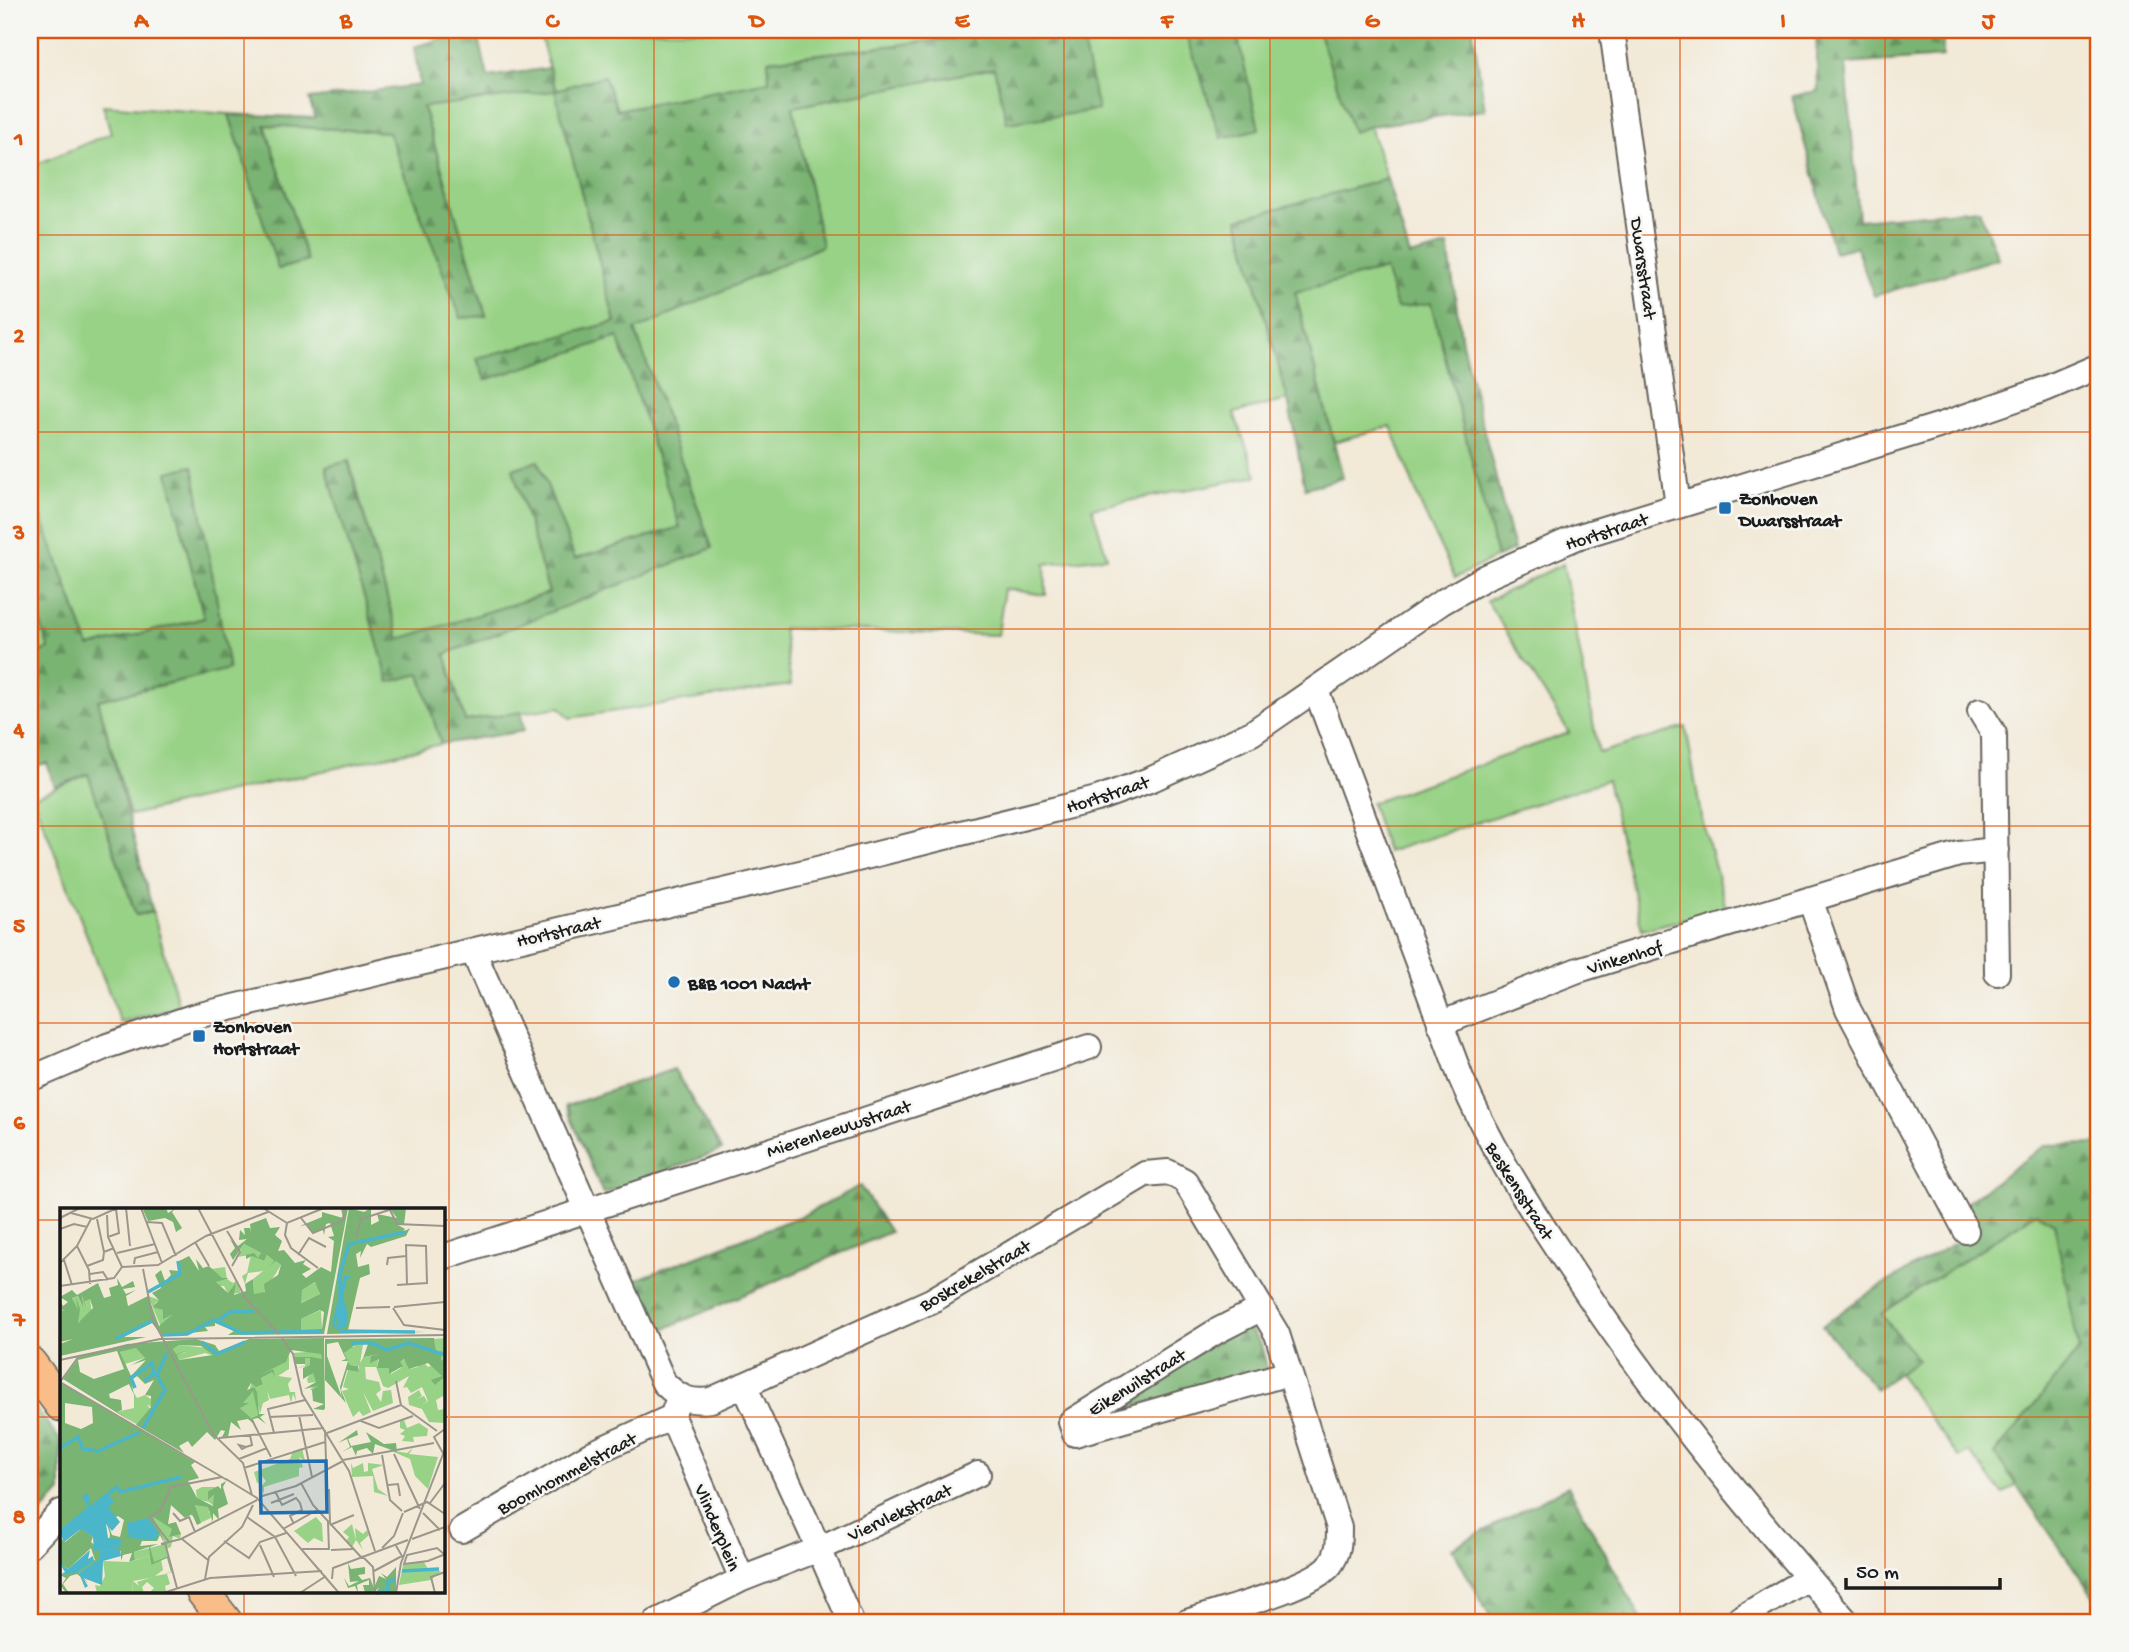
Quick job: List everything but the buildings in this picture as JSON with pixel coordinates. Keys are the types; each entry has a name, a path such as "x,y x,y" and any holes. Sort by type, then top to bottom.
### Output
{"main road":[{"path":"30,1363 60,1404"},
{"path":"203,1592 226,1622"}],"street":[{"name":"Dwarsstraat","path":"1612,30 1678,506"},
{"name":"Hortstraat","path":"30,1079 107,1046 192,1017 1097,799 1152,779 1252,733 1442,602 1486,577 1577,537 1938,426 2045,389 2099,366"},
{"name":"Beskensstraat","path":"1316,690 1440,1024 1482,1127 1506,1171 1599,1313 1675,1416 1847,1622"},
{"path":"1980,711 1994,734 1997,974"},
{"name":"Vinkenhof","path":"1440,1024 1578,970 1959,854 1996,850"},
{"path":"1810,899 1848,1009 1966,1231"},
{"path":"473,951 676,1407"},
{"name":"Mierenleeuwstraat","path":"444,1257 586,1208 1090,1047"},
{"name":"Hortstraat","path":"30,1090 57,1069"},
{"name":"Boskrekelstraat","path":"676,1407 711,1400 931,1301 1145,1174 1168,1172 1185,1181 1277,1334 1339,1528 1339,1549 1329,1566 1309,1580 1187,1622"},
{"name":"Eikenuilstraat","path":"1262,1308 1217,1331 1071,1422 1075,1434 1289,1373"},
{"path":"744,1385 851,1622"},
{"name":"Boomhommelstraat","path":"462,1530 676,1407"},
{"name":"Vlinderplein","path":"676,1407 742,1579 819,1549"},
{"name":"Viervlekstraat","path":"819,1549 978,1474"},
{"path":"30,1545 60,1513"},
{"path":"1734,1622 1808,1578"},
{"path":"656,1622 742,1579"}],"green space":[{"path":"477,30 488,77 549,68 556,90 604,76 617,110 769,81 768,60 983,35 983,30 1110,30 1082,39 1098,110 1007,123 994,68 793,107 822,246 635,330 712,548 445,654 465,721 521,712 524,731 441,744 420,674 389,682 326,467 348,461 399,639 549,593 513,469 538,461 575,559 680,527 618,337 485,380 477,358 615,322 555,91 423,107 486,316 461,318 388,132 265,125 307,261 278,269 229,114 315,118 309,99 420,85 414,47"},
{"path":"539,30 983,30 984,35 769,60 769,81 617,110 604,76 556,90 615,322 477,359 485,380 618,337 680,527 575,559 538,461 513,469 549,593 399,640 349,461 327,467 389,681 420,674 441,744 130,815 98,700 229,669 168,473 204,618 89,647 30,485 30,167 111,133 103,105 229,114 279,269 307,261 265,125 388,132 461,318 486,315 423,107 555,90"},
{"path":"1110,30 1185,30 1221,137 1259,129 1236,30 1318,30 1353,131 1370,126 1387,179 1238,219 1288,400 1234,413 1257,476 1092,508 1107,557 1045,564 1046,595 1004,589 998,635 783,628 791,685 570,718 560,707 465,721 445,654 712,548 635,330 822,246 793,107 994,68 1097,110 1082,39"},
{"path":"1185,30 1236,30 1259,129 1221,138"},
{"path":"1318,30 1473,30 1485,110 1371,126 1353,132"},
{"path":"1816,30 1943,30 1943,57 1846,64 1859,220 1979,209 1998,258 1874,296 1856,247 1834,252 1792,96 1818,91"},
{"path":"1387,179 1410,256 1448,246 1462,343 1514,550 1497,557 1431,303 1397,308 1385,269 1295,292 1343,478 1305,488 1288,400 1238,219"},
{"path":"1385,269 1431,303 1497,557 1455,578 1422,508 1391,426 1334,442 1295,292"},
{"path":"193,466 229,669 98,700 153,912 136,915 88,774 55,787 47,763 30,768 30,655 49,649 30,592 30,485 89,647 204,618 168,472"},
{"path":"1563,564 1599,753 1686,727 1701,816 1726,908 1642,930 1607,780 1387,852 1371,803 1569,733 1487,601"},
{"path":"30,592 49,649 30,655"},
{"path":"88,774 136,915 153,912 179,1007 121,1023 33,797"},
{"path":"674,1069 722,1150 603,1194 566,1106"},
{"path":"2099,1144 2099,1604 1995,1454 2079,1350 2054,1223 2036,1213 1881,1314 1918,1360 1876,1389 1822,1326 1862,1297 1968,1235 1966,1203 2045,1145"},
{"path":"860,1186 890,1232 657,1332 635,1280 806,1214"},
{"path":"2036,1213 2054,1223 2080,1350 1995,1453 2017,1485 2003,1494 1969,1452 1959,1458 1898,1373 1917,1359 1881,1314"},
{"path":"1246,1324 1261,1345 1268,1372 1097,1415"},
{"path":"30,1401 60,1440 60,1493 30,1525"},
{"path":"1568,1486 1643,1622 1493,1622 1452,1548"}],"place":[{"name":"Zonhoven Dwarsstraat","path":"1725,508"},
{"name":"B&B 1001 Nacht","path":"674,982"},
{"name":"Zonhoven Hortstraat","path":"199,1036"}]}
